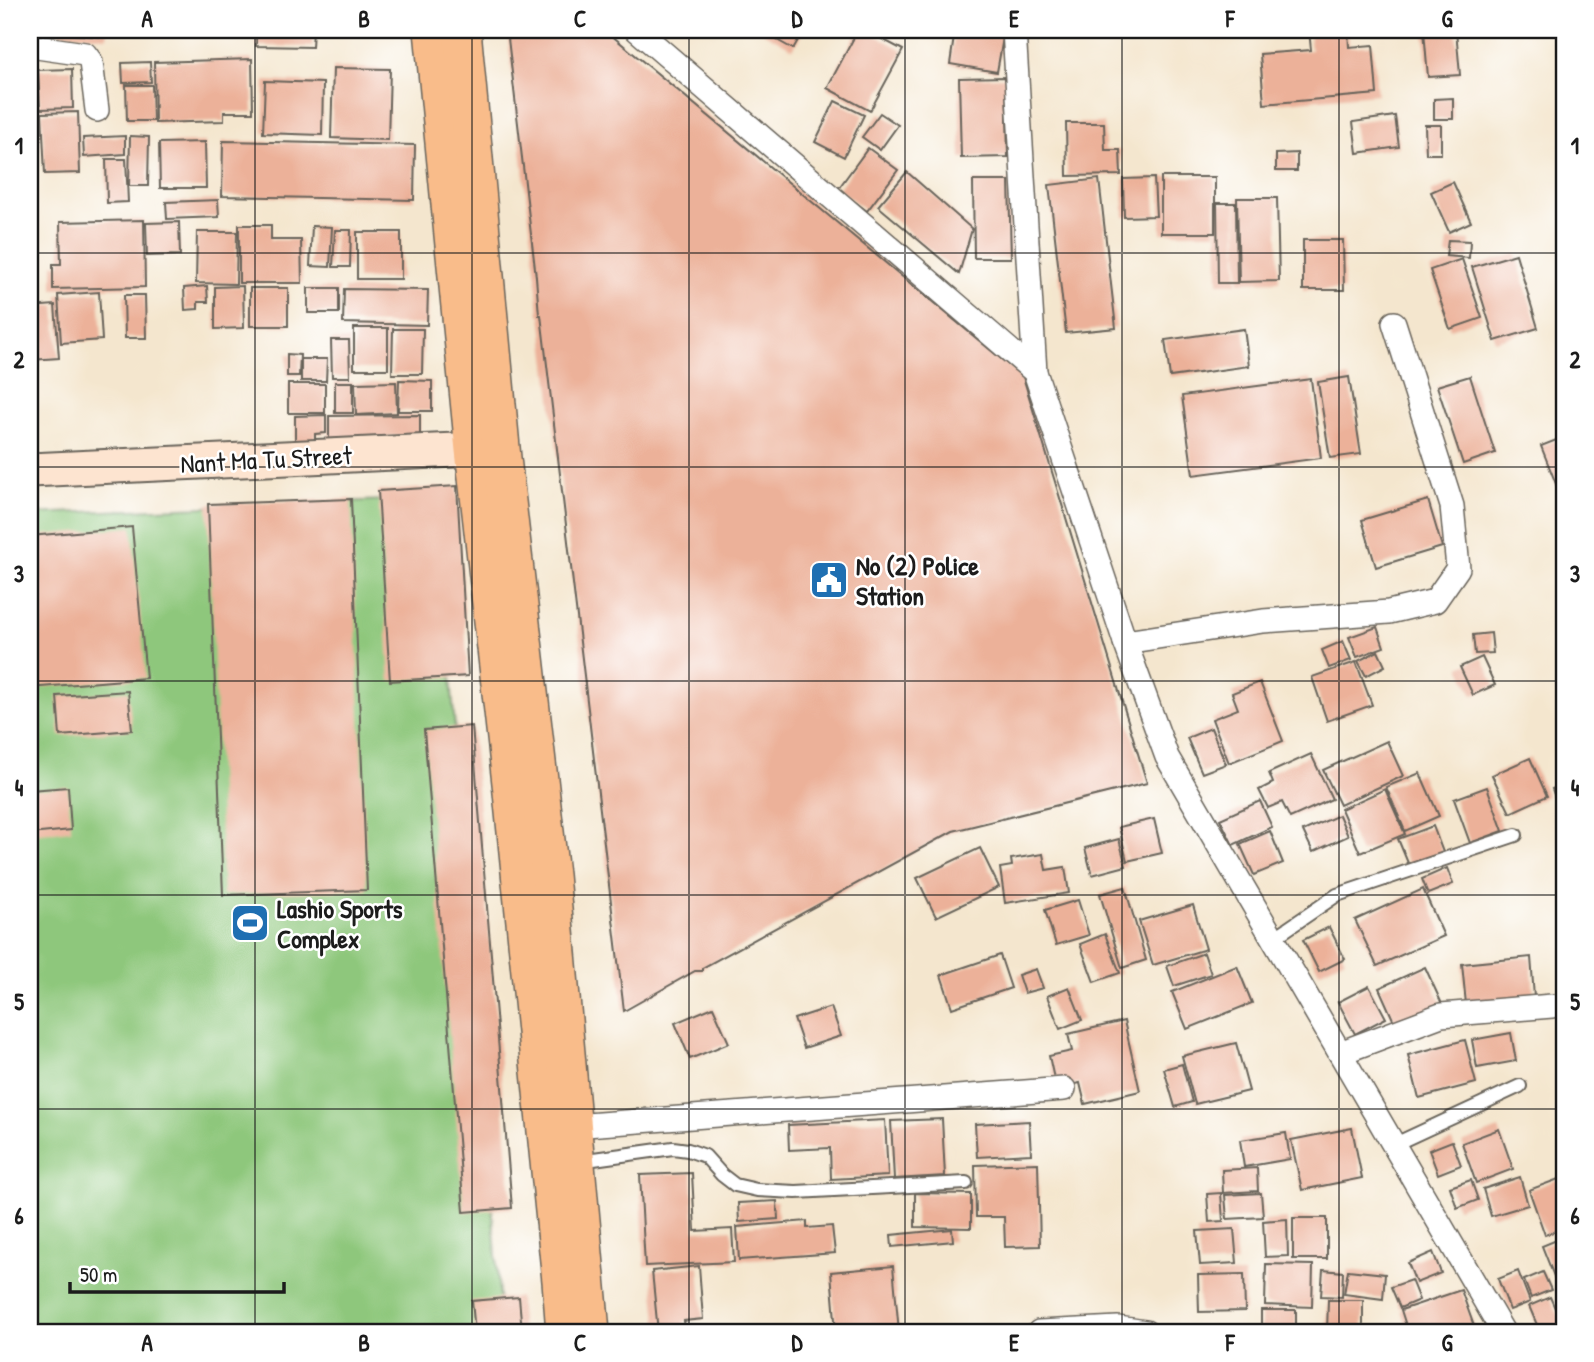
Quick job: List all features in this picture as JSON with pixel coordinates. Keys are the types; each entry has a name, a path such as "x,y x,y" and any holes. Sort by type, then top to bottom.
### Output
{"main road":[{"path":"433,30 488,449 550,875 591,1332"},
{"path":"462,30 512,792 565,1332"}],"street":[{"path":"636,30 1035,372"},
{"path":"1014,30 1035,372 1125,642 1167,757 1503,1332"},
{"path":"30,46 85,54 91,62 97,110"},
{"path":"1125,642 1263,621 1389,612 1435,601 1458,568 1452,506 1394,323"},
{"name":"Nant Ma Tu Street","path":"30,470 488,449"},
{"path":"1340,1053 1441,1015 1552,1006"},
{"path":"574,1143 1065,1089"},
{"path":"1039,1332 1118,1328 1146,1332"}],"lane":[{"path":"1274,939 1336,895 1516,835"},
{"path":"1393,1145 1520,1086"},
{"path":"574,1143 688,1150 705,1156 735,1185 757,1190 796,1192 966,1182"}],"green space":[{"name":"Lashio Sports Complex","path":"437,498 502,1332 30,1332 30,514"}],"building":[{"path":"59,30 108,30 107,37 58,33"},
{"path":"256,30 313,30 312,47 256,46"},
{"name":"No (2) Police Station","path":"507,30 605,30 1023,377 1147,783 953,831 702,968 702,971 695,971 624,1011"},
{"path":"759,30 804,30 793,49"},
{"path":"858,30 865,30 903,50 870,111 827,88"},
{"path":"955,30 1004,32 997,72 950,64"},
{"path":"1309,30 1348,30 1349,47 1373,45 1377,94 1264,104 1260,54 1311,50"},
{"path":"1424,30 1456,30 1460,75 1428,77"},
{"path":"252,59 253,112 224,112 224,121 155,123 154,62"},
{"path":"150,62 151,82 123,83 122,63"},
{"path":"333,68 390,69 388,140 331,138"},
{"path":"72,69 73,108 40,109 38,70"},
{"path":"1006,77 1008,157 961,158 959,78"},
{"path":"265,81 323,83 322,135 263,133"},
{"path":"126,85 152,85 153,121 127,121"},
{"path":"1453,98 1453,119 1434,119 1434,99"},
{"path":"835,101 864,115 844,157 815,142"},
{"path":"78,112 80,173 45,174 42,113"},
{"path":"880,113 898,125 880,150 862,137"},
{"path":"1395,116 1399,147 1357,153 1353,122"},
{"path":"1066,123 1104,123 1105,150 1120,150 1121,175 1067,176"},
{"path":"1425,125 1441,125 1441,154 1426,154"},
{"path":"125,136 125,154 84,157 83,138"},
{"path":"130,136 149,137 148,186 129,186"},
{"path":"223,141 415,145 414,200 222,196"},
{"path":"205,142 206,188 160,188 159,143"},
{"path":"868,148 898,170 867,211 838,189"},
{"path":"1297,153 1297,171 1276,171 1276,154"},
{"path":"106,159 126,159 128,202 107,203"},
{"path":"907,172 972,229 959,274 878,206"},
{"path":"1161,177 1215,177 1215,233 1161,233"},
{"path":"1154,178 1156,216 1124,217 1123,179"},
{"path":"1099,179 1116,328 1066,333 1049,185"},
{"path":"973,181 1009,181 1011,258 974,258"},
{"path":"1453,182 1471,222 1449,232 1431,192"},
{"path":"1237,198 1277,198 1279,281 1239,282"},
{"path":"218,200 219,217 167,219 166,202"},
{"path":"1217,203 1236,203 1237,283 1218,283"},
{"path":"144,220 145,287 53,289 53,264 61,264 60,222"},
{"path":"179,222 180,255 147,256 146,223"},
{"path":"239,225 271,225 271,240 301,240 302,283 239,283"},
{"path":"312,226 332,227 330,267 310,266"},
{"path":"335,230 351,230 350,267 333,267"},
{"path":"197,232 237,232 236,284 196,283"},
{"path":"357,232 401,232 401,279 357,279"},
{"path":"1303,240 1343,240 1344,290 1303,290"},
{"path":"1448,240 1470,241 1469,258 1446,256"},
{"path":"1516,254 1538,328 1495,341 1472,267"},
{"path":"1462,259 1482,318 1450,329 1430,270"},
{"path":"207,286 208,302 198,302 198,309 185,310 184,288"},
{"path":"243,286 244,328 215,329 215,287"},
{"path":"250,288 288,288 288,326 250,326"},
{"path":"308,288 339,288 339,313 308,313"},
{"path":"344,289 428,290 427,325 343,323"},
{"path":"99,292 102,340 61,343 58,295"},
{"path":"124,295 145,295 146,338 125,338"},
{"path":"55,305 59,358 30,360 30,307"},
{"path":"354,328 388,328 388,369 354,369"},
{"path":"393,329 423,329 422,374 392,374"},
{"path":"1244,329 1249,366 1170,377 1165,340"},
{"path":"331,340 349,340 350,377 332,377"},
{"path":"287,354 300,355 299,376 287,376"},
{"path":"301,359 327,359 326,381 301,381"},
{"path":"1470,376 1495,453 1463,464 1437,386"},
{"path":"1349,377 1361,454 1330,458 1318,382"},
{"path":"1311,379 1321,458 1193,475 1182,396"},
{"path":"399,380 432,381 432,411 398,411"},
{"path":"335,382 353,382 353,413 335,413"},
{"path":"396,382 397,413 356,415 355,383"},
{"path":"288,384 325,384 325,413 288,413"},
{"path":"326,415 326,433 315,434 315,443 295,443 295,416"},
{"path":"420,415 420,436 389,436 389,443 329,444 329,416"},
{"path":"1564,437 1564,504 1541,446"},
{"path":"457,486 468,676 390,681 378,491"},
{"path":"351,499 367,890 223,895 208,504"},
{"path":"1428,500 1442,547 1376,567 1362,520"},
{"path":"132,527 146,678 30,688 30,536"},
{"path":"1377,627 1384,647 1357,657 1349,637"},
{"path":"1491,633 1493,653 1475,654 1473,635"},
{"path":"1343,641 1351,660 1329,668 1322,650"},
{"path":"1378,651 1385,666 1366,676 1358,661"},
{"path":"1482,657 1495,685 1473,695 1460,667"},
{"path":"1356,662 1372,705 1327,721 1312,677"},
{"path":"1260,682 1283,741 1229,763 1212,719 1238,709 1232,693"},
{"path":"128,691 132,730 60,736 57,696"},
{"path":"472,726 512,1208 464,1212 424,730"},
{"path":"1211,728 1226,764 1202,773 1187,738"},
{"path":"1387,741 1403,776 1340,805 1323,770"},
{"path":"1311,754 1332,799 1290,818 1282,802 1268,808 1259,790 1273,783 1269,773"},
{"path":"1530,758 1547,796 1510,813 1492,775"},
{"path":"1420,773 1439,816 1405,831 1386,787"},
{"path":"1564,785 1564,824 1552,789"},
{"path":"68,787 71,830 30,834 30,790"},
{"path":"1487,787 1503,831 1470,843 1454,799"},
{"path":"1385,789 1405,834 1360,853 1341,809"},
{"path":"1260,801 1272,827 1233,845 1220,819"},
{"path":"1339,815 1348,836 1313,852 1303,831"},
{"path":"1154,819 1162,853 1127,861 1119,827"},
{"path":"1433,826 1444,855 1410,868 1398,839"},
{"path":"1270,831 1283,863 1254,875 1240,844"},
{"path":"1119,839 1126,866 1092,875 1085,848"},
{"path":"980,848 999,887 936,917 917,878"},
{"path":"1043,854 1046,870 1065,867 1069,893 1005,903 1000,868 1012,866 1011,859"},
{"path":"1447,868 1453,884 1428,894 1422,879"},
{"path":"1125,887 1146,960 1122,968 1100,894"},
{"path":"1423,889 1444,936 1377,966 1355,920"},
{"path":"1078,900 1089,935 1056,945 1045,910"},
{"path":"1193,905 1206,949 1153,965 1139,921"},
{"path":"1329,927 1345,959 1319,972 1303,940"},
{"path":"1105,934 1120,973 1094,982 1080,944"},
{"path":"1204,953 1211,974 1174,986 1167,966"},
{"path":"1000,955 1011,988 952,1008 941,975"},
{"path":"1531,957 1534,997 1466,1004 1462,964"},
{"path":"1237,966 1252,1003 1187,1029 1172,992"},
{"path":"1425,967 1442,1004 1396,1026 1379,988"},
{"path":"1036,969 1043,988 1024,993 1018,975"},
{"path":"1369,986 1386,1018 1355,1034 1338,1002"},
{"path":"1069,987 1082,1020 1060,1029 1047,996"},
{"path":"713,1007 729,1043 690,1059 675,1023"},
{"path":"831,1007 841,1036 804,1048 794,1019"},
{"path":"1124,1021 1140,1091 1085,1104 1080,1083 1056,1088 1049,1056 1072,1051 1068,1034"},
{"path":"1511,1033 1516,1061 1477,1068 1472,1040"},
{"path":"1465,1040 1476,1083 1419,1098 1408,1055"},
{"path":"1236,1043 1249,1091 1195,1104 1182,1056"},
{"path":"1182,1064 1192,1102 1175,1107 1164,1069"},
{"path":"942,1119 945,1176 894,1179 891,1121"},
{"path":"885,1120 888,1176 831,1179 830,1148 789,1150 788,1125"},
{"path":"1029,1121 1031,1154 977,1157 975,1124"},
{"path":"1352,1128 1362,1178 1302,1190 1291,1140"},
{"path":"1499,1129 1513,1169 1476,1183 1462,1143"},
{"path":"1286,1133 1290,1159 1244,1167 1240,1140"},
{"path":"1452,1141 1461,1165 1438,1174 1429,1150"},
{"path":"1038,1163 1040,1246 1005,1247 1004,1217 976,1217 975,1165"},
{"path":"1257,1168 1258,1191 1223,1193 1222,1170"},
{"path":"692,1173 695,1231 732,1229 734,1262 645,1266 640,1175"},
{"path":"1520,1177 1528,1205 1491,1216 1483,1189"},
{"path":"1564,1177 1564,1228 1545,1235 1529,1190"},
{"path":"1471,1180 1478,1200 1457,1208 1450,1187"},
{"path":"915,1193 971,1194 971,1228 915,1227"},
{"path":"1221,1193 1223,1221 1209,1222 1207,1194"},
{"path":"1261,1193 1263,1217 1227,1219 1225,1195"},
{"path":"777,1201 778,1219 739,1222 738,1203"},
{"path":"1293,1218 1327,1218 1327,1259 1293,1259"},
{"path":"1287,1219 1288,1256 1265,1257 1263,1221"},
{"path":"807,1221 807,1228 832,1226 835,1253 739,1260 737,1227"},
{"path":"952,1229 953,1241 892,1247 891,1235"},
{"path":"1234,1229 1237,1263 1200,1265 1197,1231"},
{"path":"1564,1237 1564,1287 1559,1289 1542,1246"},
{"path":"1433,1252 1441,1273 1416,1283 1408,1263"},
{"path":"1266,1264 1313,1265 1312,1307 1265,1305"},
{"path":"699,1266 703,1319 684,1321 685,1332 658,1332 652,1271"},
{"path":"893,1266 899,1332 836,1332 831,1272"},
{"path":"1323,1270 1343,1272 1342,1297 1321,1296"},
{"path":"1348,1270 1385,1274 1383,1299 1344,1294"},
{"path":"1518,1271 1530,1302 1510,1310 1498,1279"},
{"path":"1543,1272 1551,1290 1531,1298 1524,1280"},
{"path":"1244,1274 1245,1311 1199,1312 1198,1275"},
{"path":"1411,1280 1419,1300 1400,1308 1391,1287"},
{"path":"1461,1290 1475,1329 1467,1332 1408,1332 1401,1310"},
{"path":"519,1297 522,1332 475,1332 472,1301"},
{"path":"1550,1297 1563,1326 1540,1332 1529,1306"},
{"path":"1328,1300 1363,1300 1363,1332 1327,1332"},
{"path":"1261,1310 1296,1310 1296,1332 1261,1332"}],"place":[{"name":"No (2) Police Station","path":"829,580"},
{"name":"Lashio Sports Complex","path":"250,923"}]}
